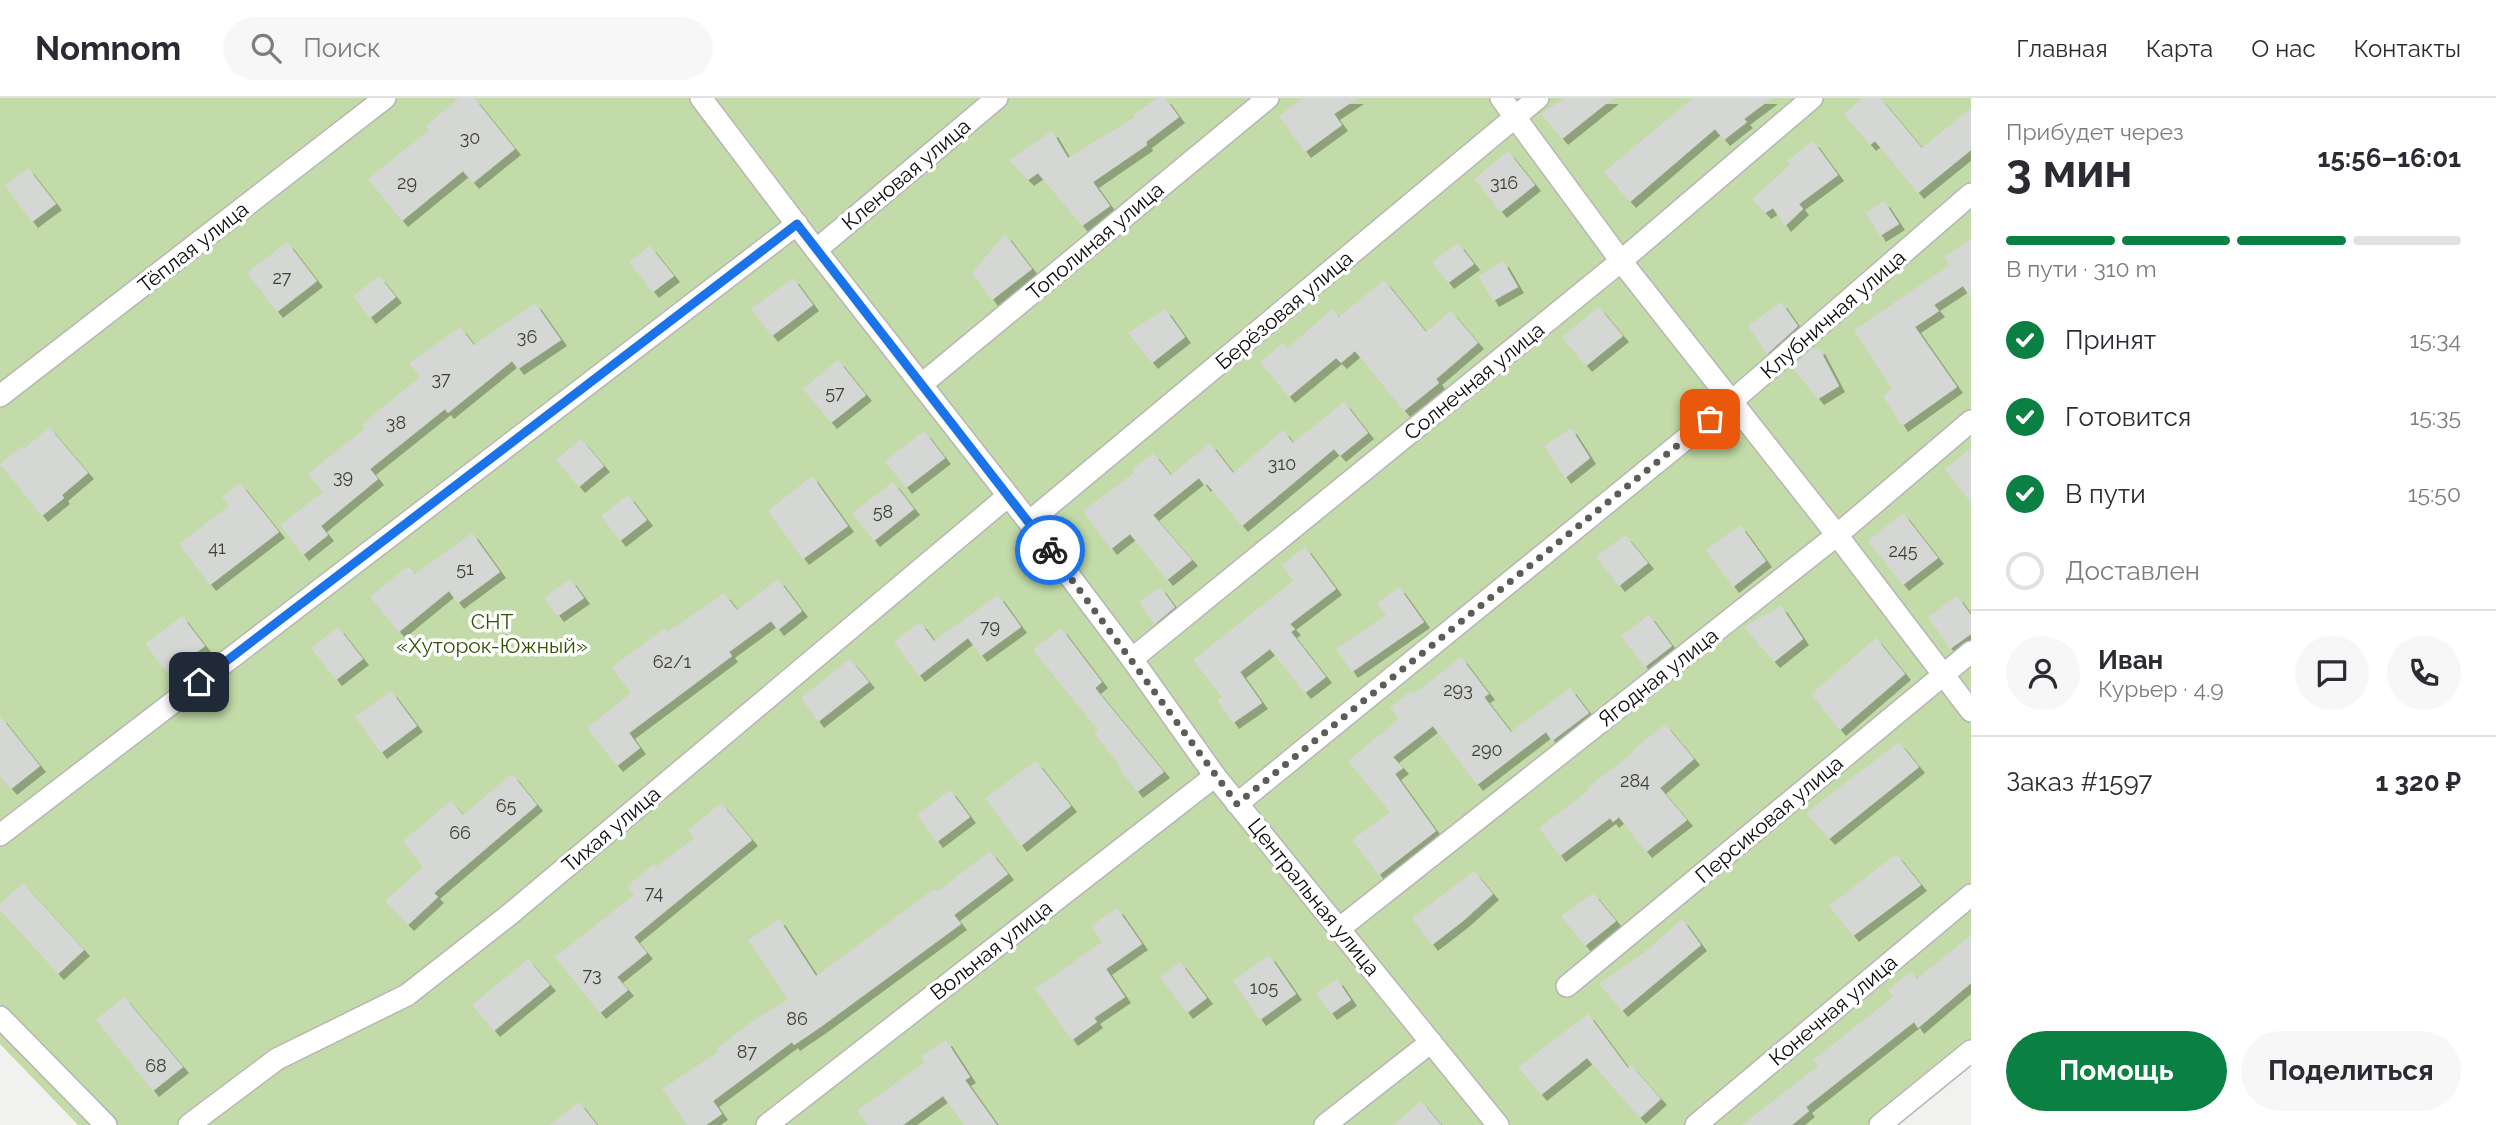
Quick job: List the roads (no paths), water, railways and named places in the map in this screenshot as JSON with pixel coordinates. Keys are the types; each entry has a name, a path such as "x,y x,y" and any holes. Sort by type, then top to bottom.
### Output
{"street":[{"name":"Тёплая улица","path":"0,396 385,98"},
{"name":"Кленовая улица","path":"816,250 997,98"},
{"name":"Тополиная улица","path":"922,384 1268,98"},
{"path":"1501,98 1621,261 1838,535 1971,711"},
{"name":"Берёзовая улица","path":"1029,522 1538,98"},
{"name":"Солнечная улица","path":"1132,659 1621,261 1812,98"},
{"name":"Центральная улица","path":"712,102 816,250 1029,522 1132,659 1215,776 1498,1125"},
{"name":"Клубничная улица","path":"1237,804 1731,402 1971,194"},
{"path":"0,835 797,224"},
{"name":"Ягодная улица","path":"1340,928 1838,535 1971,421"},
{"name":"Тихая улица","path":"190,1125 277,1059 407,995 418,987 509,915 1008,496"},
{"name":"Персиковая улица","path":"1567,986 1971,652"},
{"name":"Вольная улица","path":"767,1125 1215,776"},
{"name":"Конечная улица","path":"1696,1125 1971,895"},
{"path":"0,1017 106,1125"},
{"path":"1325,1125 1431,1042"},
{"path":"1880,1125 1971,1051"}],"park label":[{"name":"СНТ «Хуторок-Южный»","path":"492,633"}]}
